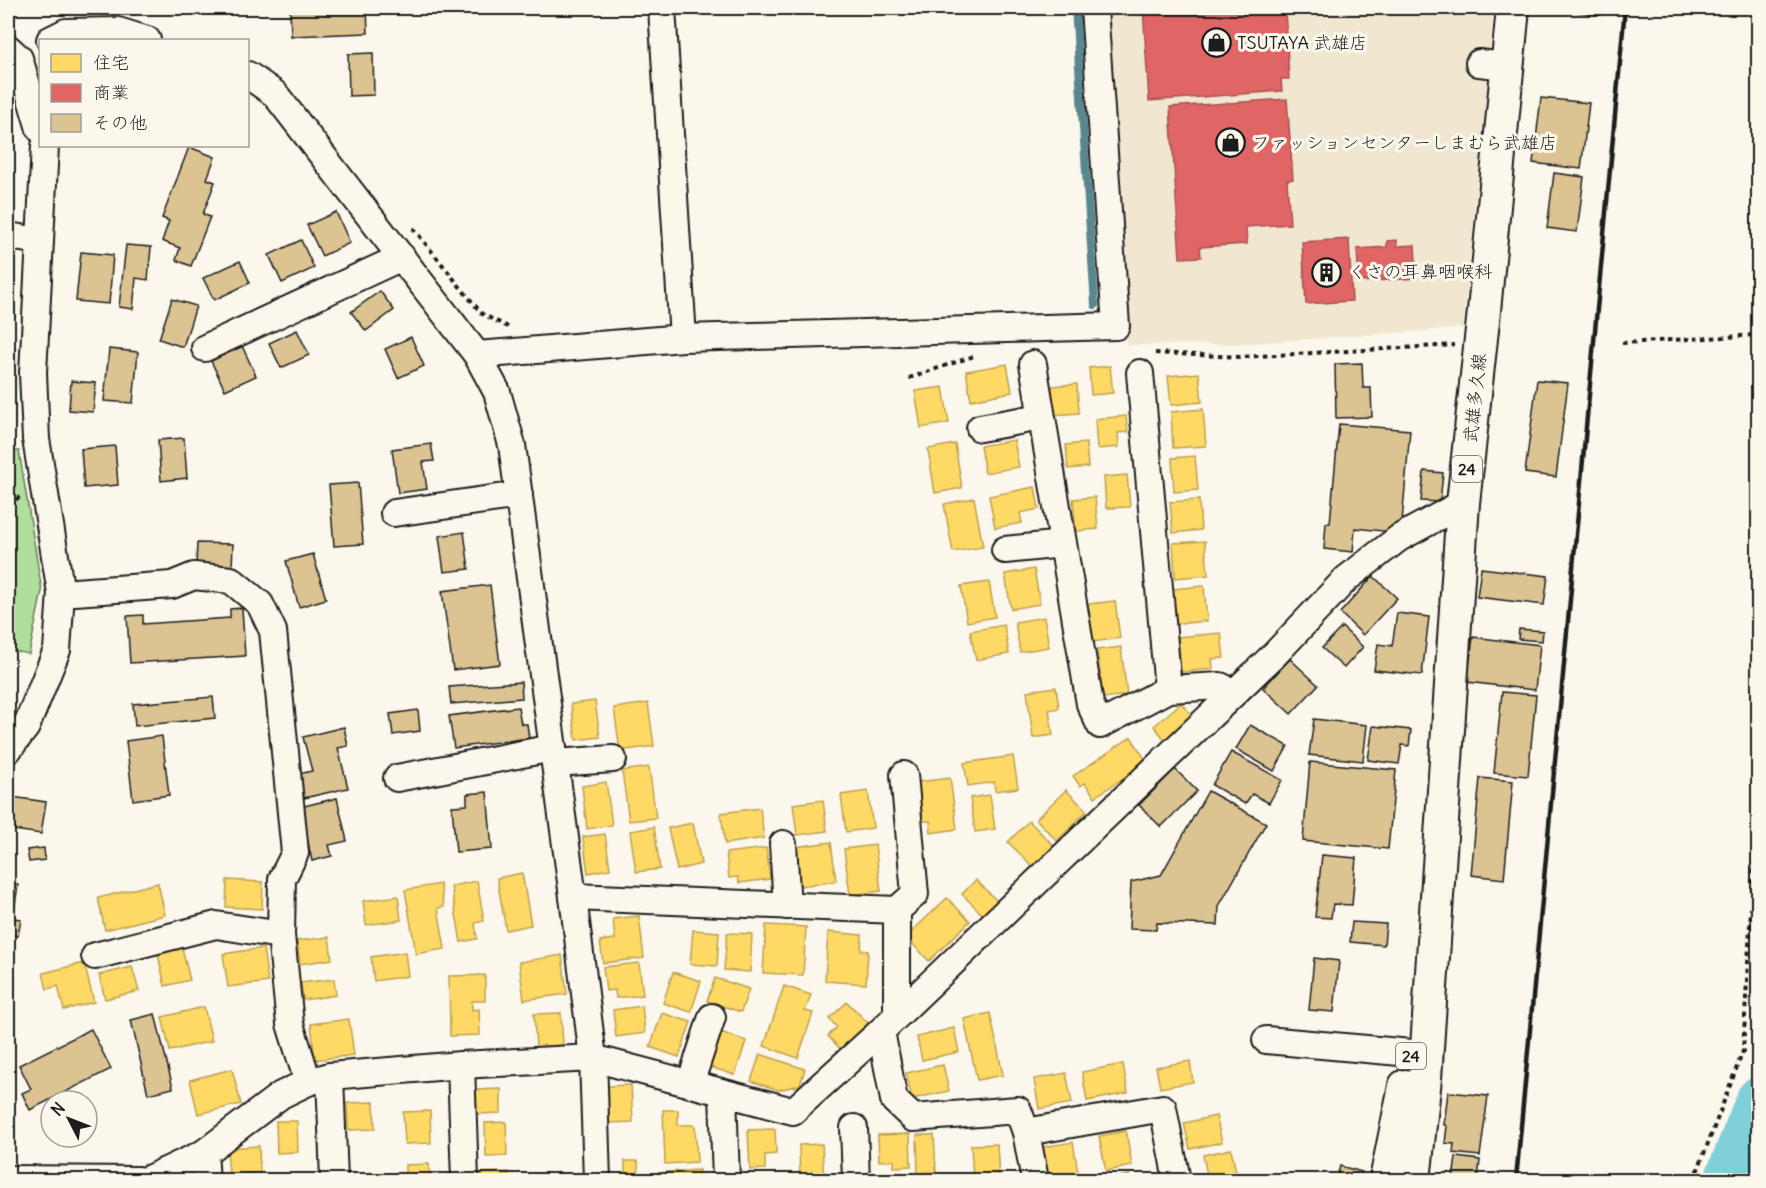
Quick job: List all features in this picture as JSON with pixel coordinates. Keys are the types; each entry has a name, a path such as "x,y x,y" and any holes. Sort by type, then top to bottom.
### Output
{"main road":[{"name":"武雄多久線","path":"1414,1180 1425,1078 1463,503 1481,343 1493,65 1513,8"},
{"name":"武雄多久線","path":"1386,1180 1434,932"}],"street":[{"path":"662,8 682,338"},
{"path":"477,355 682,338 1116,327 1095,8"},
{"path":"52,39 66,32 118,31 144,39"},
{"path":"22,50 39,125"},
{"path":"249,76 275,94 477,355 497,392 512,445 573,897 593,1058 597,1180"},
{"path":"8,750 26,727 57,650 61,592 36,439 33,373 45,147"},
{"path":"8,236 40,241"},
{"path":"205,348 402,257"},
{"path":"1144,363 1168,689"},
{"path":"1033,364 1090,704 1100,724 1168,689 1220,686 1234,693"},
{"path":"980,428 1041,417"},
{"path":"394,513 519,495"},
{"path":"146,1180 204,1153 281,1095 319,1079 461,1065 593,1058 793,1111 889,1023 1276,654 1346,579 1399,538 1463,503"},
{"path":"1005,550 1063,544"},
{"path":"61,592 172,585 195,576 231,580 260,604 273,631 295,853 282,879 281,935 290,1024 319,1079 334,1180"},
{"path":"398,778 554,756 613,759"},
{"path":"573,897 897,910 915,894 904,775"},
{"path":"783,844 787,906"},
{"path":"897,910 889,1023 894,1100 913,1118 1018,1110 1026,1132 1035,1180"},
{"path":"95,956 216,925 281,935"},
{"path":"690,1084 712,1017"},
{"path":"1266,1040 1411,1053"},
{"path":"461,1065 465,1180"},
{"path":"723,1093 726,1180"},
{"path":"1026,1132 1163,1108 1177,1180"},
{"path":"854,1128 856,1180"},
{"path":"204,1153 206,1180"},
{"path":"8,1179 138,1180"}],"path":[{"path":"411,226 482,314 510,327"},
{"path":"1622,343 1758,335"},
{"path":"1144,363 1481,343"},
{"path":"909,378 974,356"},
{"path":"1694,1180 1743,1051 1758,787"},
{"path":"1757,1180 1758,1176"}],"shaded area":[{"path":"1104,8 1493,8 1463,328 1239,344 1126,345"}],"green space":[{"path":"8,451 19,451 42,591 29,654 8,650"}],"building: 住宅":[{"path":"1007,364 1012,392 971,400 966,371"},
{"path":"1110,366 1113,393 1091,395 1089,368"},
{"path":"1199,373 1202,402 1171,405 1168,376"},
{"path":"1077,384 1079,413 1054,415 1052,386"},
{"path":"943,387 949,423 921,428 915,391"},
{"path":"1203,409 1206,446 1173,448 1171,412"},
{"path":"1126,416 1128,432 1118,433 1119,447 1097,449 1095,419"},
{"path":"1014,440 1019,467 985,473 980,446"},
{"path":"1086,443 1088,467 1068,469 1066,445"},
{"path":"955,444 962,488 935,493 928,449"},
{"path":"1195,456 1198,490 1174,492 1172,458"},
{"path":"1127,475 1130,507 1106,508 1104,477"},
{"path":"1035,487 1039,509 1020,513 1022,523 995,528 989,496"},
{"path":"1095,497 1098,529 1076,531 1073,499"},
{"path":"974,498 983,547 953,552 944,504"},
{"path":"1199,500 1201,530 1173,533 1170,502"},
{"path":"1205,541 1208,575 1175,578 1173,543"},
{"path":"1034,569 1040,604 1011,609 1005,574"},
{"path":"989,582 995,617 967,622 961,586"},
{"path":"1204,586 1207,621 1176,624 1173,589"},
{"path":"1115,601 1120,638 1093,642 1088,604"},
{"path":"1044,617 1049,647 1020,652 1015,622"},
{"path":"1004,625 1009,654 976,660 970,631"},
{"path":"1221,633 1224,658 1212,659 1213,669 1181,672 1178,637"},
{"path":"1121,647 1127,695 1103,698 1097,650"},
{"path":"1056,687 1059,708 1049,710 1053,735 1033,738 1027,691"},
{"path":"595,701 600,737 576,740 571,704"},
{"path":"648,703 654,746 620,751 614,708"},
{"path":"1181,703 1194,718 1166,741 1154,726"},
{"path":"1131,737 1147,762 1095,797 1085,783 1080,786 1073,776"},
{"path":"1013,756 1018,788 995,791 994,782 968,786 964,763"},
{"path":"649,767 656,818 629,821 622,771"},
{"path":"950,778 957,829 931,833 930,821 923,821 918,782"},
{"path":"606,782 612,825 587,829 582,786"},
{"path":"1066,790 1087,811 1057,841 1036,819"},
{"path":"868,791 873,828 846,832 841,795"},
{"path":"990,795 995,829 975,832 970,798"},
{"path":"823,800 827,831 797,835 793,804"},
{"path":"760,808 764,838 725,844 721,813"},
{"path":"1029,821 1055,847 1033,867 1008,842"},
{"path":"693,823 701,864 677,870 668,828"},
{"path":"654,827 660,869 636,872 630,831"},
{"path":"605,834 610,869 588,873 583,837"},
{"path":"831,842 836,881 800,886 795,847"},
{"path":"875,845 881,891 850,895 844,849"},
{"path":"766,848 770,879 739,883 738,877 729,878 726,853"},
{"path":"522,873 531,925 506,930 497,878"},
{"path":"227,880 263,882 262,909 226,907"},
{"path":"976,880 997,901 983,915 962,894"},
{"path":"477,881 484,921 475,923 477,939 461,942 451,886"},
{"path":"158,883 165,915 105,930 98,898"},
{"path":"440,884 444,907 438,908 445,949 416,954 405,890"},
{"path":"398,896 401,920 366,925 363,901"},
{"path":"947,898 970,921 929,961 906,937"},
{"path":"639,916 644,958 603,963 600,941 615,939 613,919"},
{"path":"766,925 806,927 803,975 763,973"},
{"path":"693,930 719,932 717,966 690,964"},
{"path":"828,932 862,935 861,950 868,951 866,984 825,981"},
{"path":"727,933 752,934 750,972 724,970"},
{"path":"329,937 332,959 300,964 297,941"},
{"path":"181,944 190,980 165,986 157,950"},
{"path":"263,948 268,982 228,987 223,954"},
{"path":"405,952 408,976 374,981 371,957"},
{"path":"562,955 567,994 524,1000 519,962"},
{"path":"84,963 94,1002 64,1010 58,986 47,989 43,973"},
{"path":"639,963 643,995 616,998 615,990 606,991 603,967"},
{"path":"132,967 139,991 105,999 99,975"},
{"path":"673,972 701,981 691,1012 663,1003"},
{"path":"485,975 485,1001 472,1001 472,1010 479,1009 480,1035 450,1036 449,976"},
{"path":"715,978 749,989 741,1012 707,1001"},
{"path":"334,979 336,995 303,1000 301,983"},
{"path":"784,986 811,995 805,1011 813,1013 798,1058 764,1046"},
{"path":"847,1002 870,1025 843,1052 828,1036 837,1027 829,1019"},
{"path":"642,1006 645,1033 616,1037 613,1010"},
{"path":"204,1007 212,1041 170,1051 162,1017"},
{"path":"561,1013 563,1045 536,1047 534,1014"},
{"path":"662,1013 691,1022 679,1057 650,1047"},
{"path":"990,1013 1003,1075 977,1080 964,1019"},
{"path":"349,1019 354,1055 315,1060 311,1024"},
{"path":"954,1028 959,1052 922,1060 917,1037"},
{"path":"712,1029 746,1041 735,1075 701,1064"},
{"path":"760,1054 805,1069 800,1085 778,1090 751,1081"},
{"path":"1190,1061 1193,1082 1160,1088 1156,1067"},
{"path":"1123,1064 1128,1093 1087,1101 1082,1072"},
{"path":"943,1065 949,1091 912,1099 906,1073"},
{"path":"232,1069 241,1104 198,1114 190,1080"},
{"path":"1066,1073 1072,1103 1039,1109 1034,1079"},
{"path":"631,1085 633,1122 607,1123 606,1086"},
{"path":"501,1089 501,1113 476,1114 475,1090"},
{"path":"374,1102 375,1129 348,1130 347,1103"},
{"path":"663,1110 678,1110 678,1125 695,1125 697,1162 665,1164"},
{"path":"430,1111 431,1143 405,1144 403,1112"},
{"path":"1216,1116 1222,1142 1190,1149 1184,1123"},
{"path":"276,1121 297,1121 298,1152 277,1153"},
{"path":"506,1122 507,1156 486,1157 485,1123"},
{"path":"775,1129 776,1154 765,1155 765,1169 750,1170 748,1130"},
{"path":"1126,1131 1132,1166 1106,1171 1099,1136"},
{"path":"910,1134 911,1166 894,1167 894,1160 879,1161 878,1135"},
{"path":"917,1135 934,1135 936,1172 918,1173"},
{"path":"1073,1142 1078,1173 1049,1178 1043,1147"},
{"path":"822,1144 824,1180 800,1180 799,1145"},
{"path":"997,1144 999,1179 973,1180 971,1145"},
{"path":"259,1146 260,1173 229,1175 227,1148"},
{"path":"1231,1149 1237,1177 1208,1180 1203,1155"},
{"path":"625,1161 638,1161 639,1180 612,1180 612,1178 625,1177"},
{"path":"429,1164 430,1180 405,1180 405,1165"},
{"path":"699,1170 699,1180 666,1180 666,1172"},
{"path":"509,1172 509,1180 481,1180 481,1173"},
{"path":"1129,1175 1130,1180 1111,1180 1111,1179"}],"building: 商業":[{"name":"TSUTAYA 武雄店","path":"1143,8 1285,8 1289,79 1281,79 1282,91 1149,101"},
{"name":"ファッションセンターしまむら武雄店","path":"1287,99 1293,179 1287,180 1290,224 1246,227 1247,244 1200,247 1201,257 1180,258 1170,107"},
{"name":"くさの耳鼻咽喉科","path":"1349,239 1352,301 1306,304 1302,242"},
{"path":"1397,240 1397,246 1415,245 1417,278 1359,282 1357,249 1387,247 1387,241"}],"building: その他":[{"path":"290,8 367,8 368,33 291,36"},
{"path":"1562,8 1601,8 1601,15 1562,10"},
{"path":"373,53 374,95 349,96 348,54"},
{"path":"1541,98 1589,103 1581,169 1533,163"},
{"path":"189,147 215,157 207,179 215,182 203,214 210,217 191,266 176,260 180,248 162,241 169,221 162,218"},
{"path":"1554,173 1584,177 1577,232 1547,228"},
{"path":"336,212 350,243 322,256 307,225"},
{"path":"301,240 314,268 282,283 269,255"},
{"path":"126,245 151,247 148,280 136,278 133,309 119,307"},
{"path":"81,252 113,255 109,304 76,301"},
{"path":"240,261 250,283 214,300 203,278"},
{"path":"380,291 394,310 366,331 351,312"},
{"path":"172,299 196,306 183,347 159,339"},
{"path":"297,330 309,355 281,368 269,343"},
{"path":"411,337 424,366 398,378 385,349"},
{"path":"242,346 256,376 225,390 211,361"},
{"path":"109,349 138,352 133,403 104,401"},
{"path":"1362,363 1363,388 1371,388 1372,417 1336,418 1335,364"},
{"path":"1537,380 1568,383 1556,477 1525,473"},
{"path":"71,381 96,383 93,412 69,410"},
{"path":"1339,424 1410,430 1401,533 1355,528 1353,552 1324,549 1326,523 1330,523"},
{"path":"184,438 187,478 161,481 158,440"},
{"path":"431,444 434,461 423,462 427,489 398,493 392,449"},
{"path":"115,446 118,485 84,488 81,449"},
{"path":"1424,471 1443,473 1440,502 1421,501"},
{"path":"358,483 363,544 334,546 329,485"},
{"path":"464,532 469,569 444,572 439,536"},
{"path":"197,543 233,544 232,568 196,566"},
{"path":"313,554 326,599 299,607 286,561"},
{"path":"1481,568 1548,576 1544,605 1477,597"},
{"path":"1373,576 1397,598 1363,635 1340,613"},
{"path":"490,585 500,664 453,670 442,591"},
{"path":"242,608 245,656 130,663 127,616 143,615 143,624 230,618 230,609"},
{"path":"1397,613 1429,617 1422,675 1374,670 1378,644 1392,646"},
{"path":"1342,627 1363,647 1344,668 1322,648"},
{"path":"1519,629 1543,631 1542,641 1518,639"},
{"path":"1473,637 1540,645 1535,690 1467,682"},
{"path":"1290,659 1318,685 1291,714 1263,688"},
{"path":"521,682 522,698 451,704 449,687"},
{"path":"1502,692 1536,695 1528,776 1494,773"},
{"path":"213,697 215,718 135,726 133,704"},
{"path":"518,707 521,724 527,724 529,738 454,748 449,716"},
{"path":"418,710 420,731 393,735 390,714"},
{"path":"1314,719 1367,725 1363,761 1309,755"},
{"path":"1250,725 1288,746 1274,771 1236,749"},
{"path":"1373,726 1411,730 1409,746 1402,745 1399,764 1368,760"},
{"path":"344,727 348,746 338,748 348,788 304,798 299,774 312,771 303,737"},
{"path":"162,736 169,795 133,800 126,741"},
{"path":"1231,752 1282,780 1269,803 1252,794 1245,804 1212,785"},
{"path":"1310,762 1396,770 1388,849 1303,841"},
{"path":"1175,769 1197,791 1161,827 1139,805"},
{"path":"1480,778 1513,781 1504,879 1471,875"},
{"path":"1208,791 1266,823 1219,906 1218,925 1157,923 1156,930 1129,929 1131,882 1161,875"},
{"path":"487,792 492,849 456,852 452,806 467,805 467,794"},
{"path":"12,797 46,802 41,834 8,829"},
{"path":"337,798 347,841 329,845 332,856 312,861 300,807"},
{"path":"44,848 45,860 29,862 27,850"},
{"path":"1322,855 1356,858 1352,905 1333,904 1331,918 1315,917"},
{"path":"8,883 18,885 13,918 21,919 18,936 8,934"},
{"path":"1352,922 1386,924 1384,945 1350,942"},
{"path":"1314,958 1339,961 1334,1012 1309,1010"},
{"path":"155,1014 173,1088 148,1094 131,1020"},
{"path":"91,1029 111,1069 71,1089 39,1089 39,1105 30,1110 22,1093 31,1089 19,1065"},
{"path":"1448,1092 1488,1096 1480,1156 1453,1153 1454,1144 1445,1143 1447,1126 1444,1125"},
{"path":"1456,1157 1480,1160 1478,1180 1453,1180"},
{"path":"1340,1166 1362,1172 1360,1180 1336,1180"}],"waterway":[{"path":"1075,8 1095,305"},
{"path":"1726,1180 1758,1099"}],"railway":[{"path":"1516,1180 1625,8"}],"place":[{"name":"TSUTAYA 武雄店","path":"1216,43"},
{"name":"ファッションセンターしまむら武雄店","path":"1231,143"},
{"name":"くさの耳鼻咽喉科","path":"1327,272"}]}
